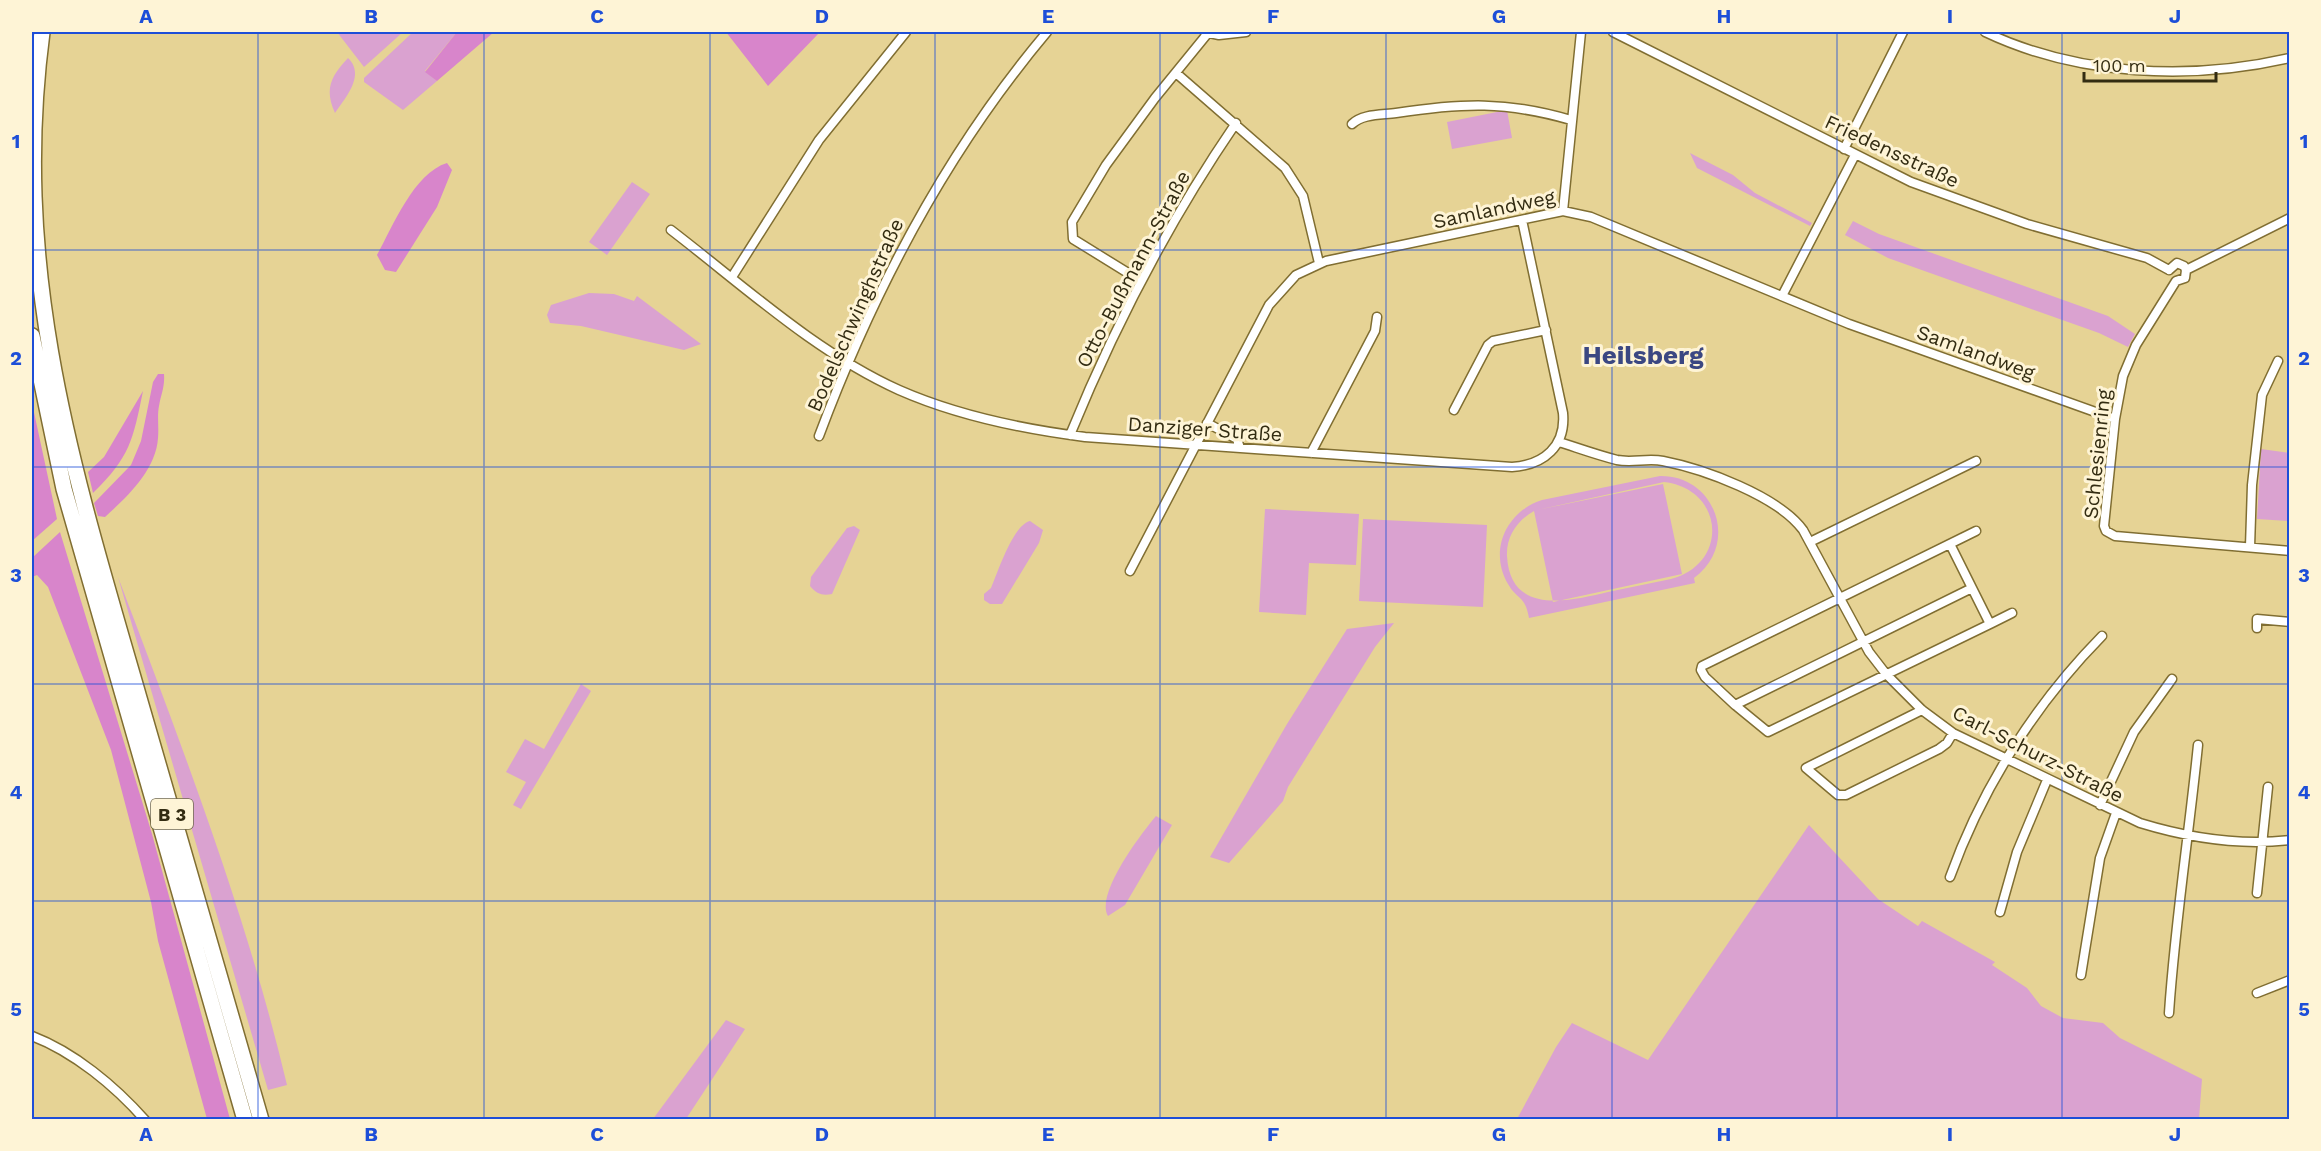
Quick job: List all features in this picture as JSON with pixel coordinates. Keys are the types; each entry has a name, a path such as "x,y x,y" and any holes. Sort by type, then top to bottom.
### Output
{"highway":[{"name":"B 3","path":"42,32 33,142 38,281 76,507 245,1119"},
{"name":"B 3","path":"32,336 50,434 76,507 261,1119"}],"street":[{"path":"732,277 819,140 906,32"},
{"name":"Bodelschwinghstraße","path":"819,436 848,362 900,249 937,185 1004,87 1047,32"},
{"path":"1141,281 1078,243 1073,239 1070,228 1106,165 1207,32 1224,35 1246,32"},
{"path":"1563,211 1581,32"},
{"name":"Friedensstraße","path":"1613,32 1911,182 1984,210 2147,258 2169,270"},
{"path":"1844,148 1903,32"},
{"path":"1985,32 2061,58 2133,70 2202,71 2289,58"},
{"path":"1176,73 1276,158 1300,190 1308,213 1318,263"},
{"path":"1352,124 1358,118 1484,104 1526,108 1571,120"},
{"name":"Otto-Bußmann-Straße","path":"1070,435 1100,364 1141,281 1197,181 1236,123"},
{"path":"1782,296 1855,155"},
{"name":"Samlandweg","path":"1130,572 1276,296 1296,275 1318,263 1563,211 1591,217 1852,325 2115,419"},
{"name":"Schlesienring","path":"2186,270 2289,218"},
{"path":"1522,220 1563,413 1559,442"},
{"name":"Danziger Straße","path":"671,230 848,362 898,389 943,407 1016,426 1070,435 1512,466 1536,462 1548,455 1559,442"},
{"name":"Schlesienring","path":"2169,270 2177,263 2184,266 2185,278 2176,281 2127,364 2115,419 2104,526 2106,531 2115,536 2289,551"},
{"path":"2169,270 2171,279 2176,281"},
{"path":"1311,453 1375,331 1377,317"},
{"path":"1454,410 1488,345 1496,339 1546,330"},
{"path":"2250,547 2252,485 2262,394 2278,361"},
{"path":"1208,423 1237,439 1240,448"},
{"name":"Carl-Schurz-Straße","path":"1559,442 1625,461 1661,461 1726,482 1762,497 1784,510 1797,522 1810,542 1862,641 1886,675 1922,710 1953,732 2047,780 2140,823 2189,836 2231,842 2262,843 2289,840"},
{"path":"1810,542 1976,461"},
{"path":"1976,531 1702,666 1701,670 1705,677 1735,705 1768,732 2012,613"},
{"path":"1950,544 1990,624"},
{"path":"1735,705 1972,588"},
{"path":"2257,628 2258,619 2289,622"},
{"path":"1950,877 1979,806 2007,760 2044,703 2102,636"},
{"path":"2100,805 2134,732 2172,679"},
{"path":"1922,710 1806,768 1835,793 1846,795 1939,748 1947,743 1953,732"},
{"path":"2169,1013 2176,916 2189,836 2198,745"},
{"path":"2000,912 2017,852 2047,780"},
{"path":"2257,893 2268,788"},
{"path":"2081,975 2098,869 2116,813"},
{"path":"2257,993 2289,980"},
{"path":"32,1036 80,1062 121,1095 145,1119"}],"shaded area":[{"path":"337,32 403,32 364,67"},
{"path":"413,32 457,32 425,71 437,81 403,110 364,82 364,78"},
{"path":"457,32 494,32 437,81 425,72"},
{"path":"726,32 820,32 768,86"},
{"path":"348,58 355,72 354,79 335,113 330,97 331,83"},
{"path":"1507,110 1512,138 1452,149 1447,122"},
{"path":"1690,153 1733,175 1755,193 1812,223 1810,226 1697,168"},
{"path":"447,163 452,170 437,207 396,272 385,270 377,255 397,216 424,178"},
{"path":"632,182 650,194 607,255 589,242"},
{"path":"1853,221 1879,234 2108,316 2135,334 2128,347 2099,333 1888,258 1845,235"},
{"path":"589,293 614,294 634,301 637,296 701,344 684,350 581,326 550,323 547,315 551,305"},
{"path":"158,374 164,374 164,383 158,410 158,438 152,461 139,482 122,501 105,517 98,516 94,503 131,465 141,441 153,382"},
{"path":"143,391 128,447 115,469 93,493 88,472 104,457"},
{"path":"32,403 57,519 32,541 34,524 32,514"},
{"path":"2261,449 2289,453 2289,521 2257,519"},
{"path":"1660,476 1679,479 1695,487 1707,499 1715,514 1718,531 1716,548 1708,564 1694,578 1695,583 1529,618 1525,605 1508,584 1502,571 1501,545 1504,533 1519,513 1542,500","holes":["1664,482 1684,488 1699,498 1708,512 1712,527 1711,543 1703,558 1690,571 1671,579 1577,599 1561,600 1682,574 1663,484 1537,510","1534,511 1553,600 1530,596 1519,588 1511,575 1507,556 1514,529"]},
{"path":"1265,509 1359,514 1356,565 1309,563 1306,615 1259,612"},
{"path":"1363,519 1487,525 1483,607 1359,601"},
{"path":"1030,521 1043,530 1039,543 1002,604 990,604 984,600 984,594 991,588 1012,540 1024,524"},
{"path":"854,526 860,530 832,594 817,593 810,586 811,577 847,528"},
{"path":"60,532 152,834 230,1119 207,1119 158,941 151,902 111,750 48,587 37,575 32,577 32,558"},
{"path":"118,577 232,892 271,1020 287,1085 268,1090"},
{"path":"1394,623 1375,647 1288,787 1283,801 1229,863 1210,857 1287,724 1347,629"},
{"path":"581,684 591,691 521,809 513,805 526,782 506,772 525,739 544,749"},
{"path":"1156,816 1172,825 1125,905 1108,916 1106,906 1114,879 1140,836"},
{"path":"1809,825 1878,899 1918,926 1922,921 1995,962 1992,965 2027,988 2041,1006 2063,1018 2103,1023 2120,1038 2202,1079 2199,1119 1517,1119 1556,1047 1572,1023 1648,1060"},
{"path":"726,1020 745,1029 686,1119 653,1119"}],"district":[{"name":"Heilsberg","path":"1643,355"}]}
